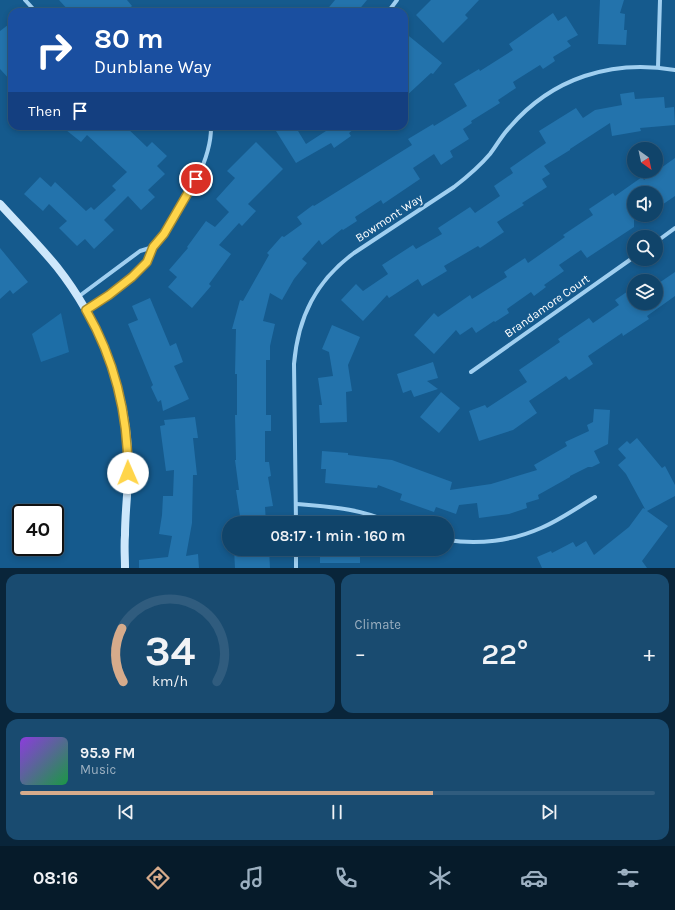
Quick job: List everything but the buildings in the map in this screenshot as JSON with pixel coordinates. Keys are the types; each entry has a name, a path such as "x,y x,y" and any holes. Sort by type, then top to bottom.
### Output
{"street":[{"path":"25,0 32,8"},
{"path":"658,67 660,0"},
{"name":"Bowmont Way","path":"296,516 294,364 296,348 304,316 320,287 341,263 354,253 466,178 490,154 520,116 542,97 568,82 597,72 626,67 658,67 675,70"},
{"path":"86,310 109,295 132,277 147,262 153,247 164,234 203,166 209,151 212,138 211,130"},
{"path":"0,204 58,268 86,310 106,350 125,418 128,451 128,484 124,534 125,568"},
{"path":"663,237 675,228"},
{"path":"77,298 140,251 153,247"},
{"name":"Brandamore Court","path":"471,372 627,262"},
{"path":"454,540 482,542 498,541 527,534 542,528 595,497"},
{"path":"296,504 347,509 375,516"},
{"path":"296,556 296,568"}],"shaded area":[{"path":"61,313 69,352 41,362 32,334"}],"route":[{"path":"128,473 125,418 117,385 106,350 86,310 109,295 132,277 147,262 153,247 164,234 196,179"}]}
